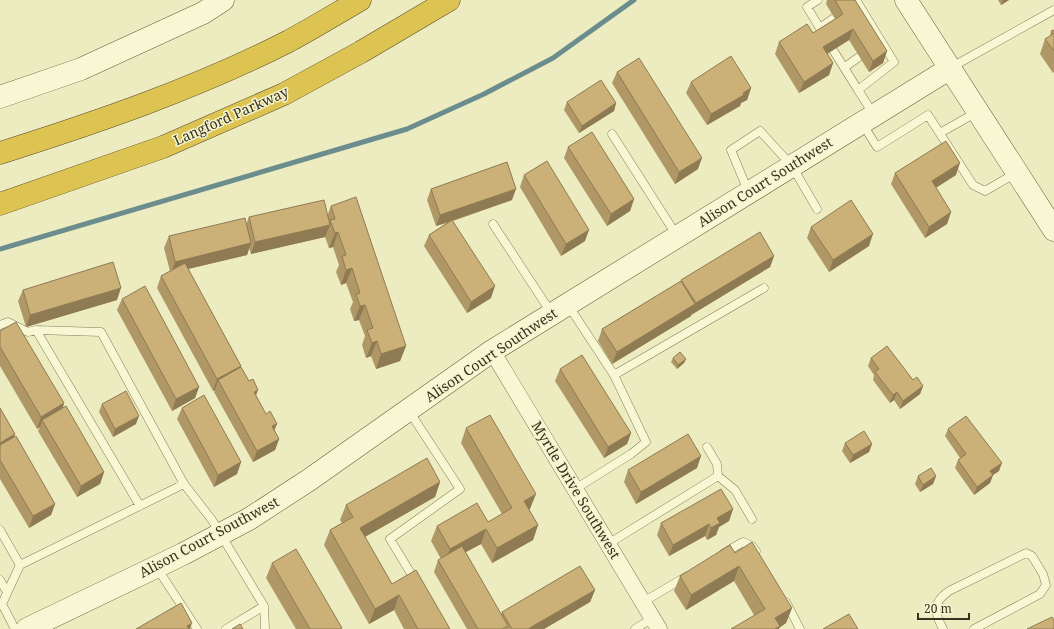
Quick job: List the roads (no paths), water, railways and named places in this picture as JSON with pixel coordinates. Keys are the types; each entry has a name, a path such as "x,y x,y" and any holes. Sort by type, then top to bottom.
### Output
{"highway":[{"path":"0,153 64,132 202,81 289,41 360,0"},
{"name":"Langford Parkway","path":"0,204 163,147 284,94 361,52 449,0"}],"street":[{"path":"0,97 81,69 202,13 223,0"},
{"path":"906,0 1054,230"},
{"name":"Alison Court Southwest","path":"27,629 157,567 249,519 309,480 492,351 949,69"},
{"name":"Myrtle Drive Southwest","path":"492,351 656,624"}],"lane":[{"path":"818,0 808,7 822,31 834,18"},
{"path":"849,8 857,1 894,62 858,90"},
{"path":"949,69 1054,10"},
{"path":"859,24 867,18"},
{"path":"874,48 881,42"},
{"path":"834,50 858,90 877,147 928,115 973,185 985,191 1017,173"},
{"path":"844,67 860,58"},
{"path":"940,134 977,112"},
{"path":"748,193 731,150 760,131 792,166 817,209"},
{"path":"612,134 678,237"},
{"path":"493,224 614,375 646,442 631,454 575,489"},
{"path":"614,375 764,288"},
{"path":"0,325 8,322 28,332 36,330 101,332 184,484 212,520 264,606 265,629"},
{"path":"36,330 140,506"},
{"path":"408,410 460,489 390,539 421,590"},
{"path":"707,447 717,464 718,476 735,490 752,519"},
{"path":"608,544 718,476"},
{"path":"15,629 2,604 20,564 184,484"},
{"path":"0,530 20,564"},
{"path":"714,559 743,542 752,546 760,558"},
{"path":"943,629 938,620 936,607 939,598 949,591 1026,553 1032,556 1043,574 1046,585 1040,594 974,629"},
{"path":"157,567 197,629"},
{"path":"643,602 694,571"},
{"path":"0,580 7,592"},
{"path":"782,595 800,629"},
{"path":"226,629 264,606"},
{"path":"635,629 656,624"}],"waterway":[{"path":"0,249 407,129 484,94 553,58 634,0"}]}
